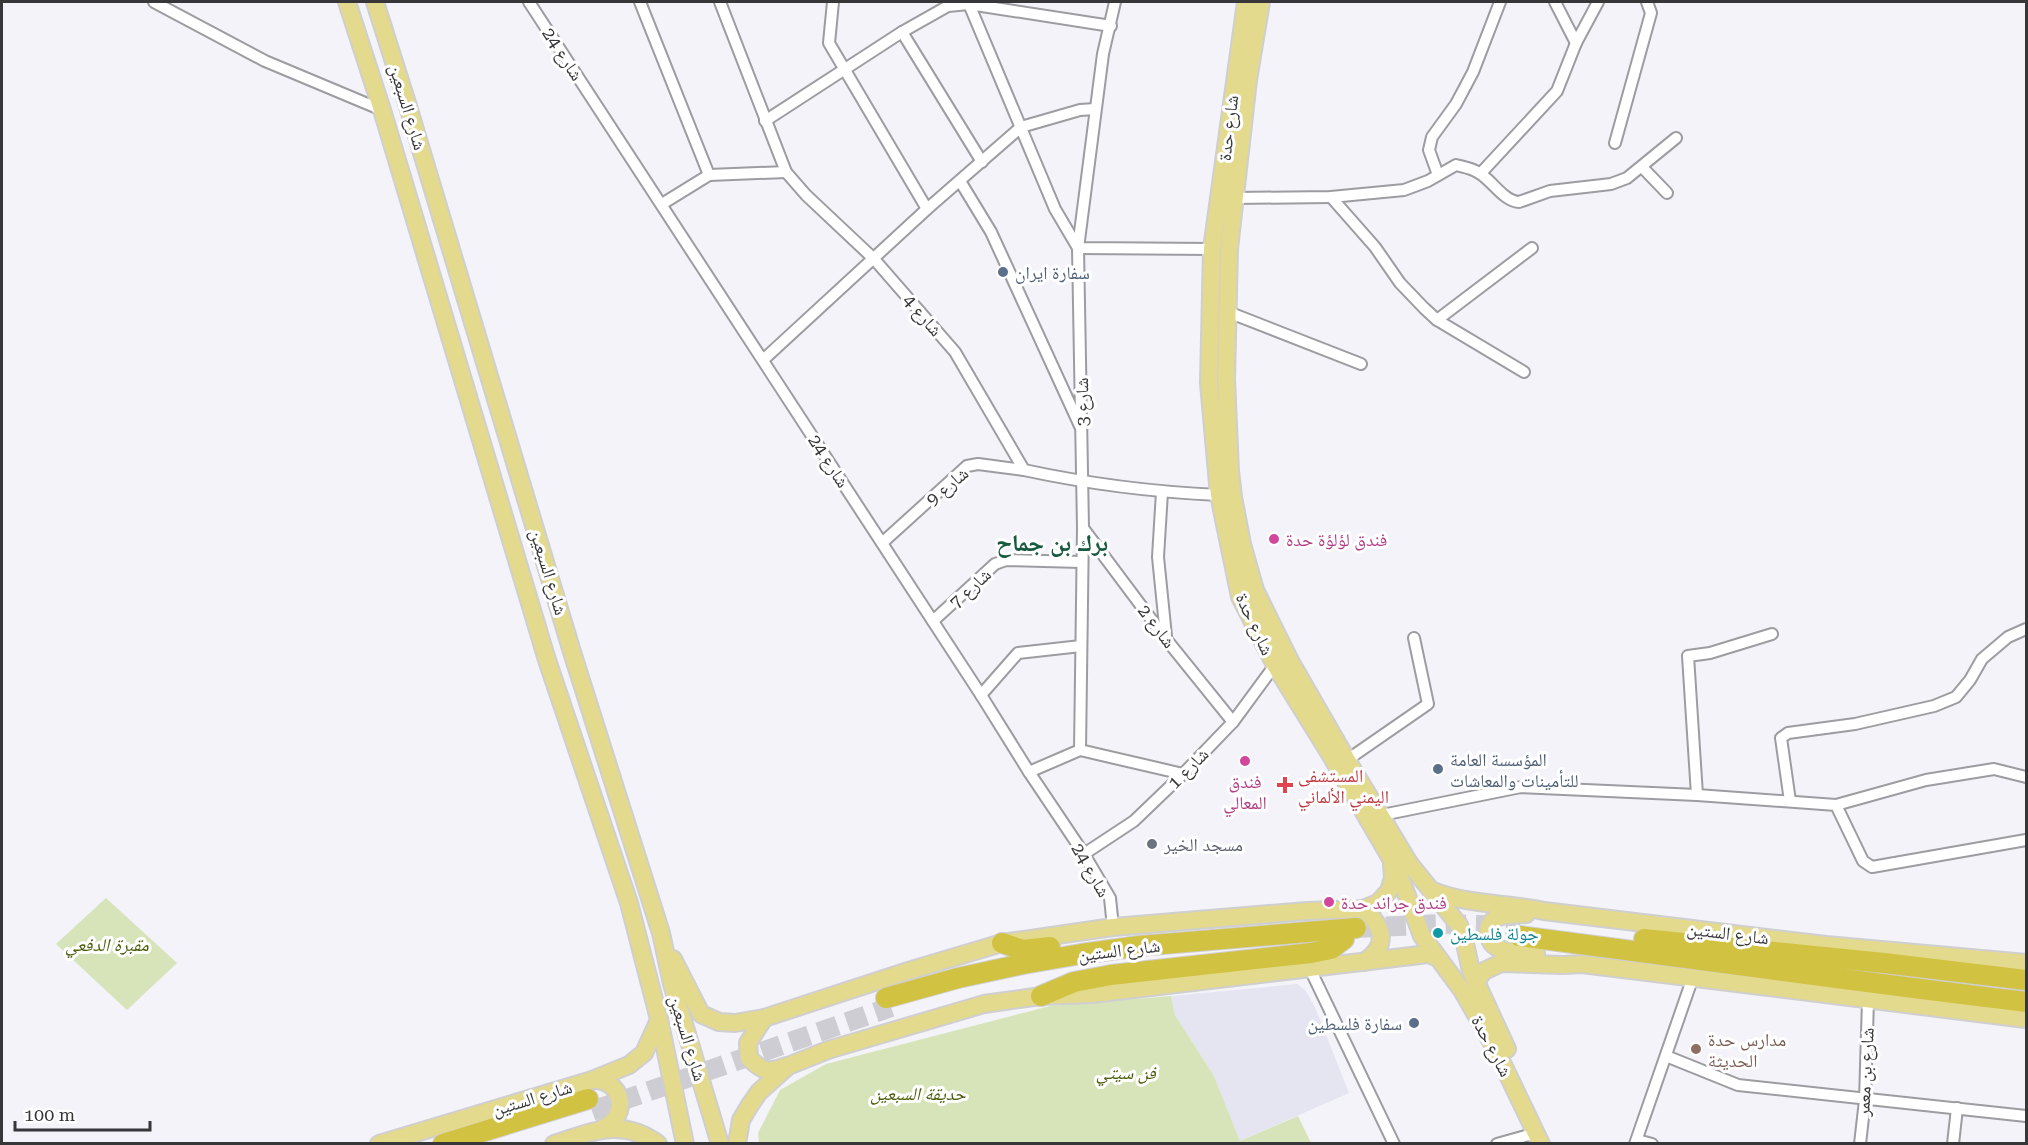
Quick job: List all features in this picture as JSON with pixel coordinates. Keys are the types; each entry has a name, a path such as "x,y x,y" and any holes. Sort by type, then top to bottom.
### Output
{"highway":[{"path":"1002,943 1023,950 1315,921 1349,933 1331,949 1311,954 1111,975 1074,981 1041,996"},
{"name":"شارع الستين","path":"2026,980 1884,963 1520,931 1875,984 2026,1002"},
{"name":"شارع الستين","path":"889,1002 1030,973 1349,933"},
{"path":"1826,945 1884,963"},
{"name":"شارع الستين","path":"443,1143 590,1105 487,1143"}],"main road":[{"name":"شارع السبعين","path":"347,2 382,110 547,660 629,903 659,1019 685,1143"},
{"name":"شارع السبعين","path":"375,2 661,933 672,984 720,1143"},
{"name":"شارع حدة","path":"1246,2 1212,249 1209,382 1219,495 1240,597 1290,661 1409,863 1459,925 1476,981 1553,1143"},
{"name":"شارع حدة","path":"1261,2 1248,80 1229,249 1226,380 1233,497 1242,544 1275,665 1391,860 1406,890 1422,936 1462,990 1495,1048 1539,1138"},
{"path":"547,660 554,665 562,665 570,660 573,652"},
{"path":"562,707 565,699 572,694 580,694 588,699"},
{"path":"661,933 701,1014 719,1022 735,1023 765,1018 1002,943 1113,927 1307,911 1363,909 1378,903 1389,891 1393,878 1391,860"},
{"name":"شارع الستين","path":"1431,890 1450,897 1544,911 1826,945 2026,963"},
{"path":"1363,909 1379,925 1381,936 1379,948 1364,962"},
{"path":"1544,911 1501,916 1495,919 1488,929 1490,940 1499,948 1507,951 1563,956 1582,963 2026,1019"},
{"path":"765,1018 748,1042 749,1058 760,1069 773,1071 828,1050 984,1004 1041,996 1092,994 1428,954 1436,957"},
{"path":"1476,981 1484,971 1501,963 1563,965 1582,963"},
{"name":"شارع الستين","path":"379,1143 592,1080 629,1065 640,1058 648,1048 659,1019"},
{"path":"737,1143 741,1120 750,1105 759,1092 788,1066"},
{"path":"554,1143 609,1126 618,1117 621,1098 618,1092 604,1080 592,1080"},
{"path":"603,1128 636,1132 658,1143"}],"street":[{"path":"154,2 265,61 382,110"},
{"name":"شارع 24","path":"529,2 1084,854 1110,898 1113,927"},
{"path":"640,2 709,175"},
{"name":"شارع 4","path":"720,2 786,172 806,195 874,259 955,352 1024,470"},
{"path":"833,2 829,43 927,209"},
{"name":"شارع 3","path":"1080,750 1083,482 1078,248 1103,54 1115,2"},
{"path":"1438,175 1430,150 1432,137 1456,104 1473,72 1500,2"},
{"path":"1555,2 1576,43"},
{"path":"1481,173 1557,91 1576,43 1598,2"},
{"path":"1615,143 1651,13 1647,2"},
{"path":"765,121 902,32 957,3 1111,26"},
{"path":"969,4 1056,209 1078,248 1212,249"},
{"path":"902,32 982,162"},
{"path":"763,360 927,209 1021,127 1080,110 1095,109"},
{"path":"1235,198 1331,197 1404,190 1428,181 1456,165 1481,173 1508,198 1519,202 1550,191 1611,184 1627,178 1676,138"},
{"path":"1641,167 1667,193"},
{"path":"662,204 709,175 786,172"},
{"path":"960,182 991,232 1082,430"},
{"path":"1331,197 1375,247 1400,283 1437,320 1524,372"},
{"path":"1437,320 1532,248"},
{"path":"1228,312 1361,364"},
{"name":"شارع 9","path":"882,543 967,466 978,464 1024,470"},
{"path":"1024,470 1083,482 1161,492 1219,495"},
{"path":"1161,492 1158,557 1166,639"},
{"name":"شارع 2","path":"1083,528 1166,639 1233,722"},
{"name":"شارع 7","path":"933,621 995,564 1006,560 1081,562"},
{"path":"1790,801 1781,738 1784,735 1855,724 1934,706 1956,697 1982,659 2008,638 2026,629"},
{"path":"1697,795 1688,656 1710,653 1772,634"},
{"path":"1347,760 1428,704 1414,638"},
{"path":"981,695 1018,653 1081,646"},
{"name":"شارع 1","path":"1084,854 1134,821 1183,774 1233,722 1275,665"},
{"path":"1029,772 1080,750 1183,774"},
{"path":"1382,815 1521,787 1697,795 1836,805 1926,780 1994,769 2026,777"},
{"path":"1836,805 1863,861 1872,867 2026,840"},
{"path":"1310,969 1394,1143"},
{"path":"1652,1143 1636,1142 1693,977"},
{"name":"شارع بن معمر","path":"1860,1143 1865,1100 1868,1000"},
{"path":"1666,1056 1738,1085 2026,1116"},
{"path":"1953,1143 1957,1108"},
{"path":"1497,1143 1539,1138"}],"shaded area":[{"path":"1297,984 1305,990 1315,1007 1349,1093 1240,1141 1214,1076 1175,1015 1171,996"}],"green space":[{"name":"مقبرة الدفعي","path":"106,898 177,963 127,1010 56,944"},
{"name":"فن سيتي","path":"1171,996 1175,1015 1214,1076 1240,1141 1298,1116 1311,1143 759,1143 758,1133 780,1090 826,1064 1050,1006"}],"tunnel":[{"path":"1356,928 1441,924 1520,926"},
{"path":"592,1111 891,1007"}],"place":[{"name":"سفارة ايران","path":"1003,272"},
{"name":"فندق لؤلؤة حدة","path":"1274,539"},
{"name":"فندق المعالي","path":"1245,761"},
{"name":"المؤسسة العامة للتأمينات والمعاشات","path":"1438,769"},
{"name":"المستشفى اليمني الألماني","path":"1285,785"},
{"name":"مسجد الخير","path":"1152,844"},
{"name":"فندق جراند حدة","path":"1329,902"},
{"name":"جولة فلسطين","path":"1438,933"},
{"name":"سفارة فلسطين","path":"1414,1023"},
{"name":"مدارس حدة الحديثة","path":"1696,1049"}],"district":[{"name":"برك بن جماح","path":"1052,543"}],"park label":[{"name":"حديقة السبعين","path":"918,1093"}]}
